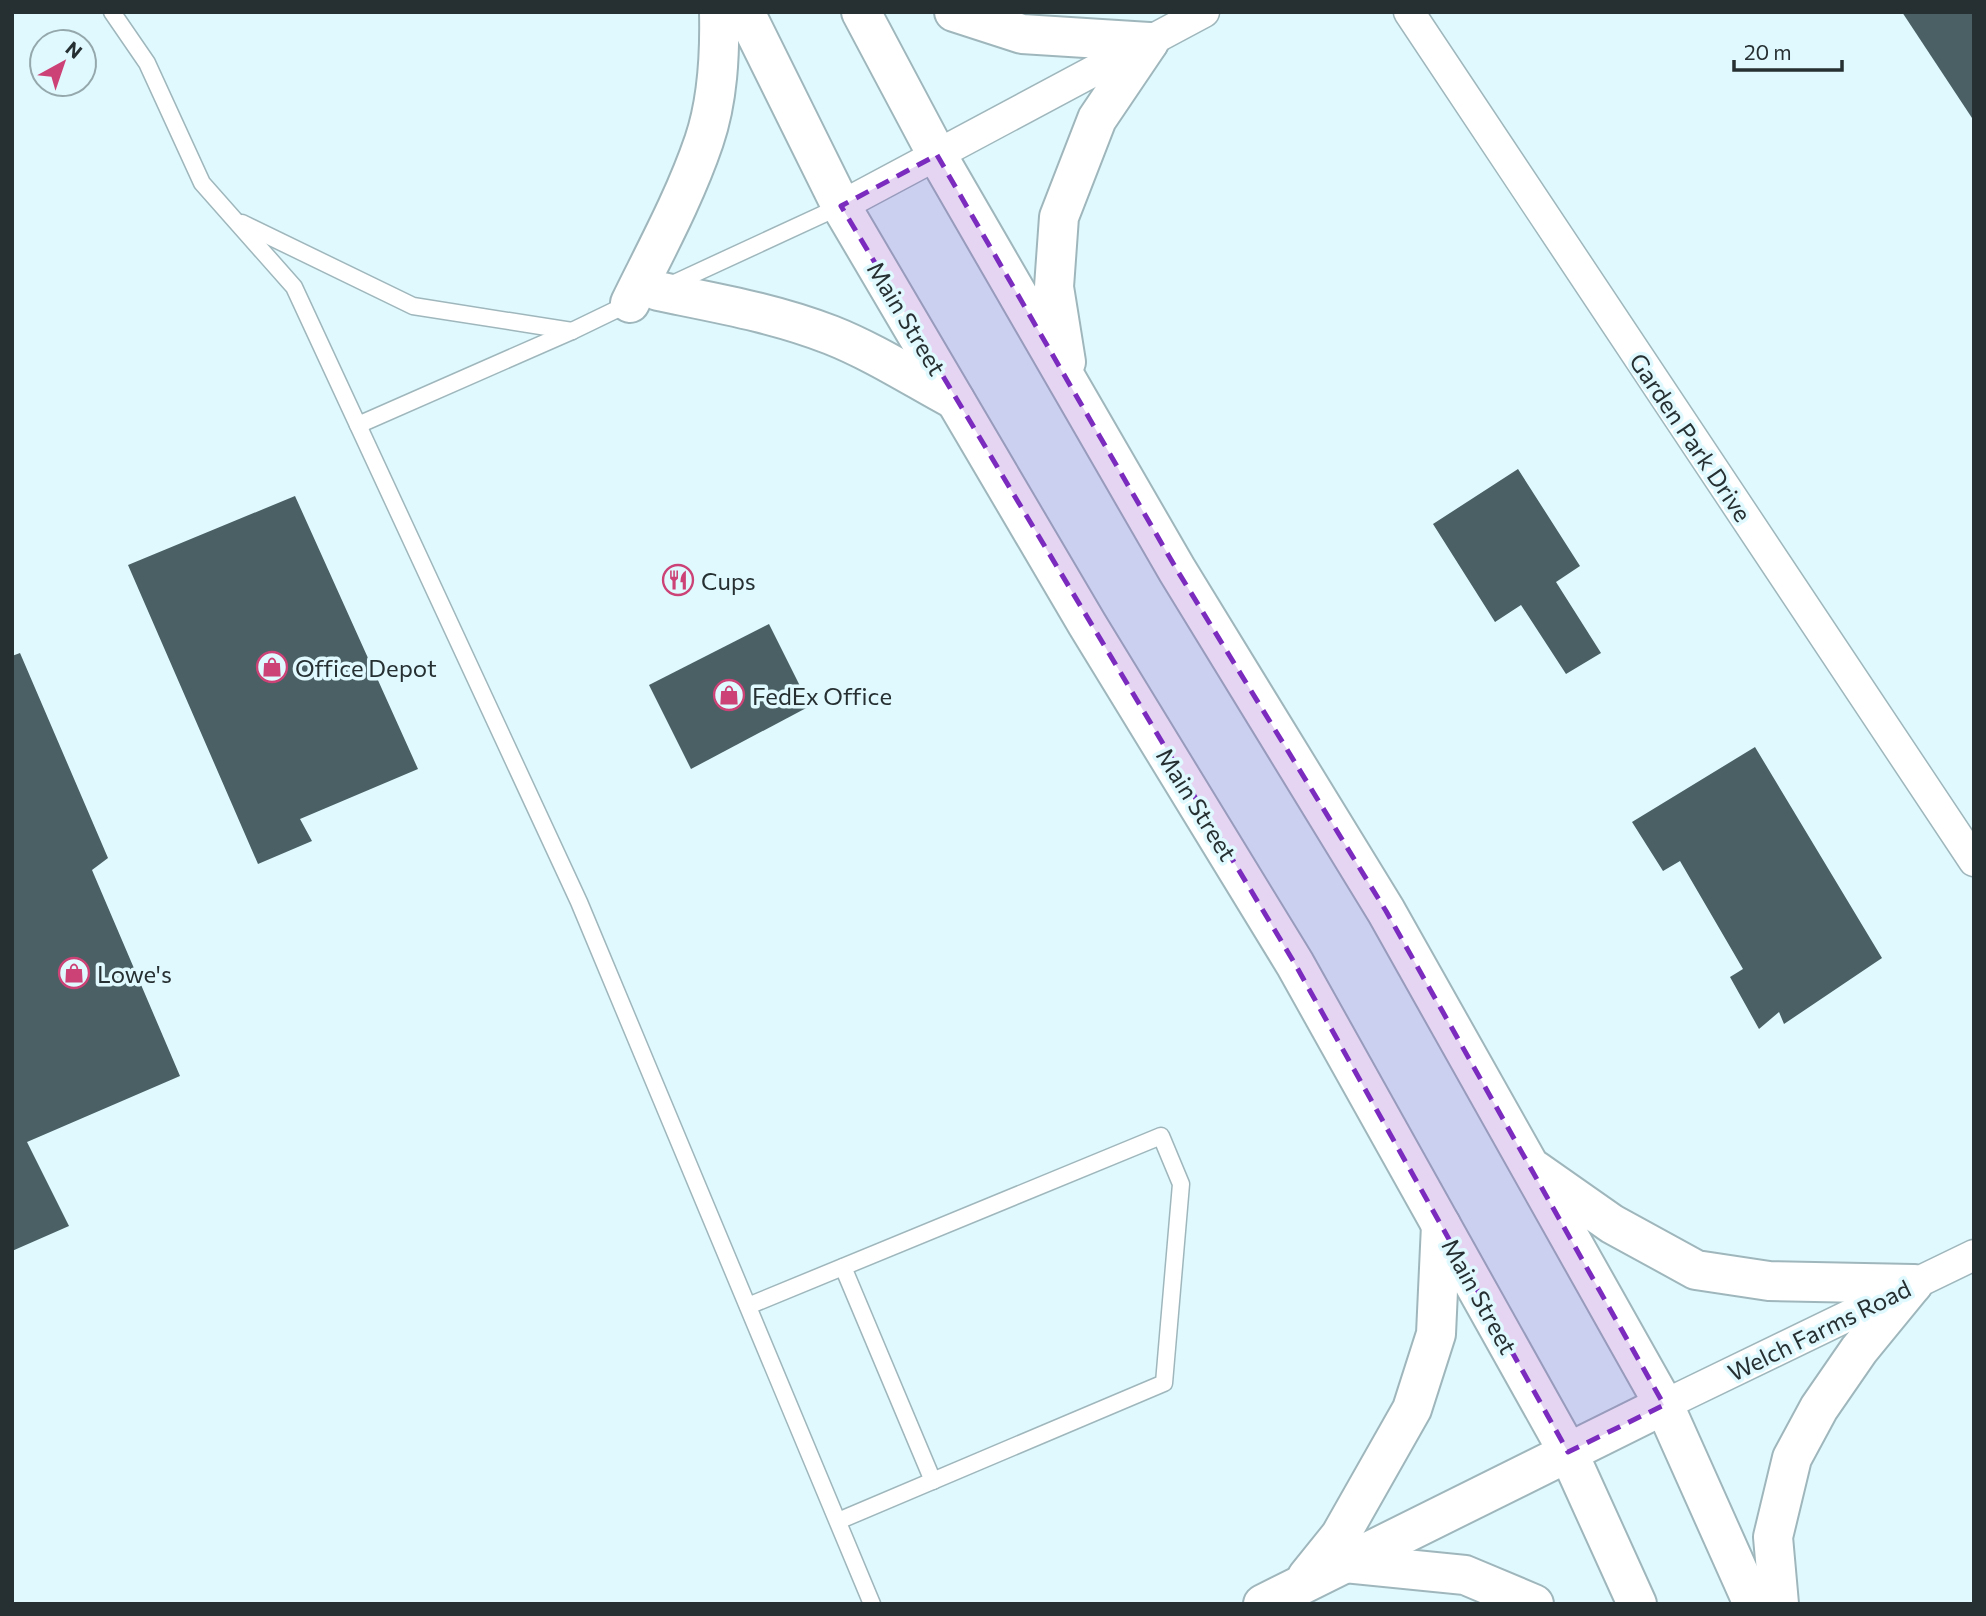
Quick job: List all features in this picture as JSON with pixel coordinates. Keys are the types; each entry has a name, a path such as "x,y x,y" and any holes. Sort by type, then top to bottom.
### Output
{"main road":[{"path":"719,12 720,48 705,138 644,297 785,319 832,335 955,400"},
{"name":"Main Street","path":"745,12 841,206 1087,624 1295,964 1568,1452 1637,1604"},
{"path":"861,12 937,155 1069,385 1177,570 1386,911 1664,1405 1753,1604"},
{"path":"954,12 1022,34 1149,42"},
{"path":"1069,385 1054,287 1059,217 1097,118 1149,42"},
{"path":"1530,1167 1612,1224 1696,1270 1769,1281 1913,1284"},
{"path":"1300,1586 1340,1536 1412,1409 1436,1334 1441,1225"},
{"path":"1779,1604 1773,1537 1792,1458 1819,1408 1859,1350 1913,1284"},
{"path":"1264,1604 1664,1405"},
{"path":"1345,1563 1465,1575 1534,1604"}],"street":[{"path":"841,206 1204,12"},
{"name":"Garden Park Drive","path":"1409,12 1974,861"},
{"name":"Welch Farms Road","path":"1664,1405 1974,1255"}],"lane":[{"path":"112,12 147,63 202,183 294,288 579,902 872,1604"},
{"path":"358,425 572,331 841,206"},
{"path":"233,219 413,306 572,331"},
{"path":"748,1306 1161,1136 1181,1184 1164,1383 838,1521"},
{"path":"843,1267 933,1481"}],"highlighted area":[{"path":"937,155 1177,570 1386,911 1664,1405 1568,1452 1295,964 841,206"}],"building":[{"path":"1902,12 1974,12 1974,121"},
{"path":"1518,469 1580,566 1556,582 1601,653 1566,674 1521,605 1495,622 1433,524"},
{"name":"Office Depot","path":"295,496 418,769 300,819 312,841 258,864 128,565"},
{"name":"FedEx Office","path":"769,624 810,706 691,769 649,685"},
{"name":"Lowe's","path":"20,653 108,858 92,870 180,1076 27,1142 69,1226 12,1251 12,656"},
{"path":"1755,747 1882,958 1784,1024 1779,1012 1759,1029 1730,977 1743,969 1680,861 1663,871 1632,822"}],"place":[{"name":"Cups","path":"678,580"},
{"name":"Office Depot","path":"272,667"},
{"name":"FedEx Office","path":"729,695"},
{"name":"Lowe's","path":"74,973"}]}
